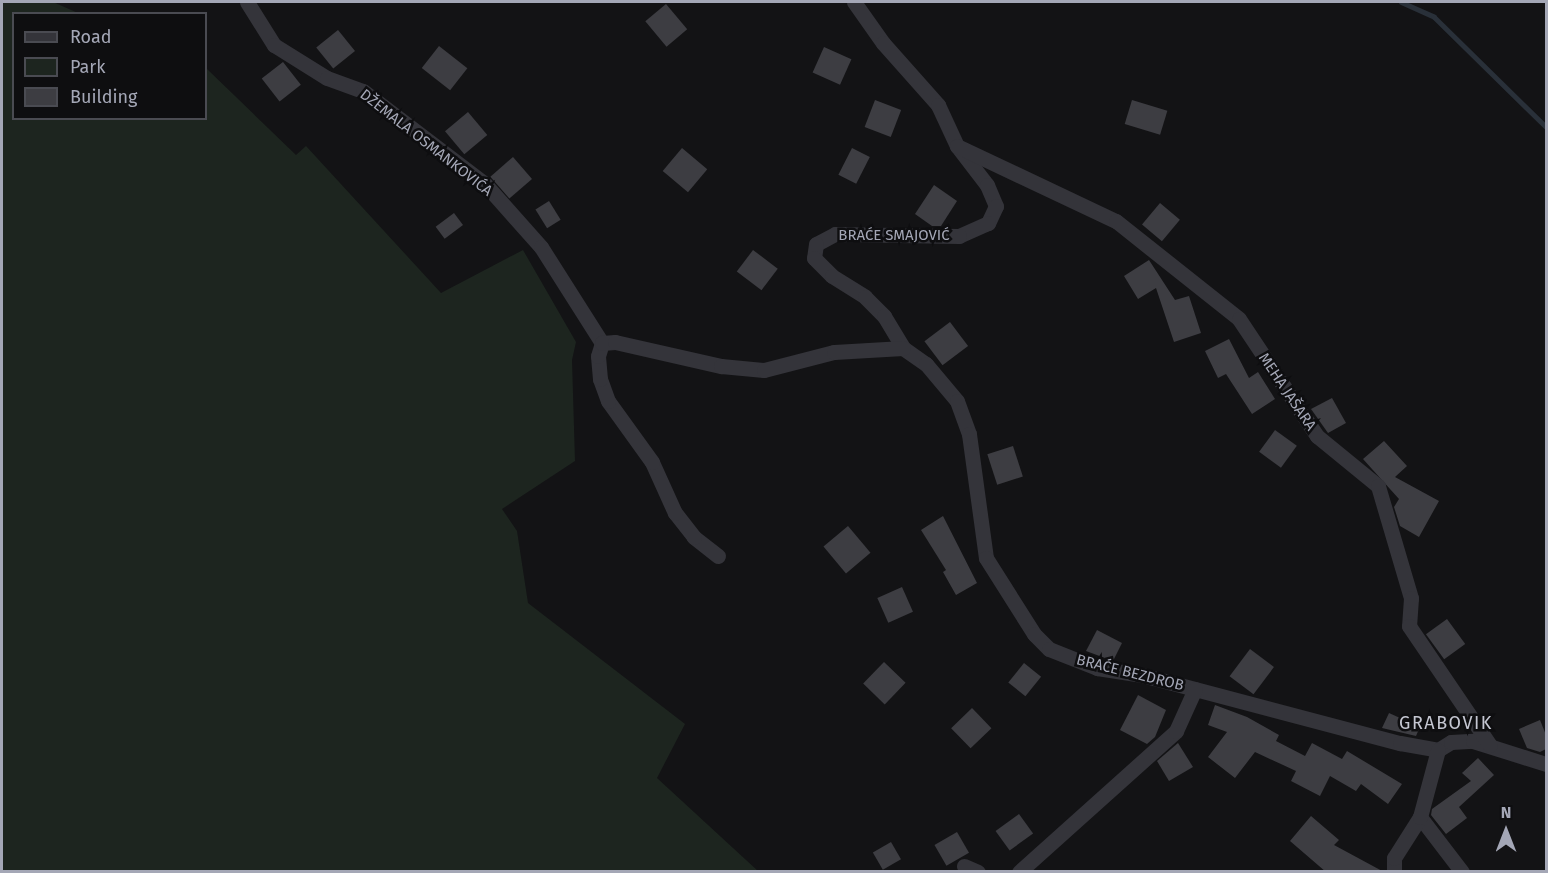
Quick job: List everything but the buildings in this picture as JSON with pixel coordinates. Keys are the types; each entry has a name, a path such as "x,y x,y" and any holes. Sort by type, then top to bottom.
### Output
{"street":[{"name":"DŽEMALA OSMANKOVIĆA","path":"247,2 274,45 327,78 363,91 485,184 541,247 602,343"},
{"name":"BRAĆE SMAJOVIĆ","path":"854,2 883,43 938,105 957,146 994,196 996,206 988,223 959,236 938,238 835,234 824,237 814,251 819,266 865,297 884,316 903,348"},
{"name":"MEHA JAŠARA","path":"957,146 1116,221 1239,319 1317,436 1378,486 1412,598 1409,626 1490,745"},
{"path":"718,556 694,537 675,513 652,462 608,401 600,379 598,356 602,343 615,342 721,366 764,370 834,352 903,348"},
{"name":"BRAĆE BEZDROB","path":"903,348 926,364 957,401 969,434 986,558 1034,634 1049,649 1075,661 1438,750 1451,742 1490,745 1506,754 1546,764"},
{"path":"1019,872 1176,731 1196,689"},
{"path":"1394,872 1394,858 1420,817 1438,750"},
{"path":"1420,817 1462,872"}],"green space":[{"path":"2,2 53,2 76,12 12,12 12,120 207,120 207,69 296,155 306,146 441,293 523,250 576,342 572,360 575,461 502,509 517,531 528,603 685,724 657,778 758,871 2,871"}],"waterway":[{"path":"1401,2 1434,17 1546,127"}],"district":[{"name":"GRABOVIK","path":"1446,723"}]}
